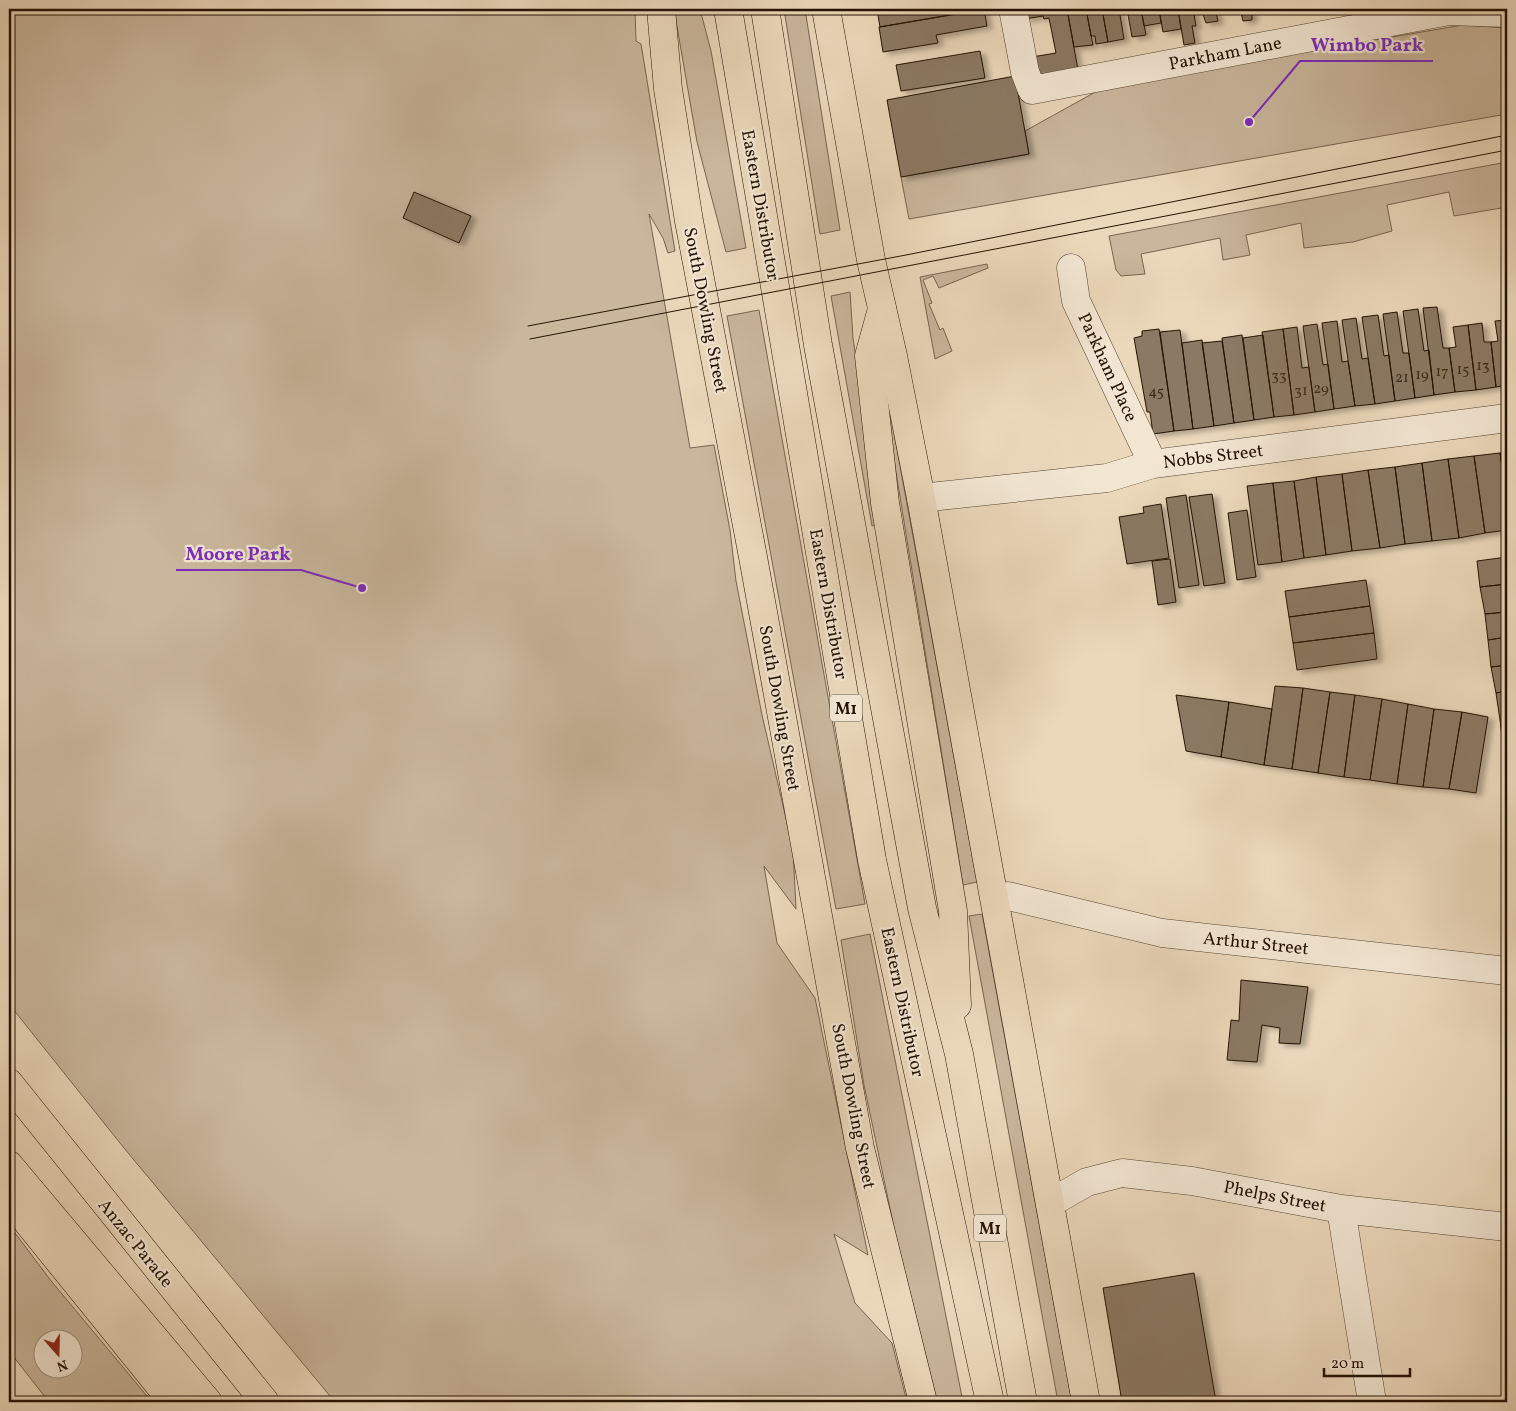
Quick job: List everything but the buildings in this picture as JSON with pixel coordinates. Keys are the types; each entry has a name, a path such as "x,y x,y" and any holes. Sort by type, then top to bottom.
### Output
{"main road":[{"name":"South Dowling Street","path":"661,9 668,89 689,221 752,548 860,1148 923,1402"},
{"name":"Eastern Distributor","path":"728,9 872,860 990,1402"},
{"name":"Eastern Distributor","path":"765,9 818,345 922,908 959,1054 1024,1402"},
{"path":"826,9 882,309 921,498 1086,1402"},
{"name":"M1","path":"882,309 869,356 870,366 885,503 952,902 959,1054"},
{"name":"Anzac Parade","path":"9,1083 265,1402"},
{"path":"9,1165 208,1402"},
{"path":"9,1195 173,1402"}],"street":[{"name":"Parkham Lane","path":"1013,9 1025,72 1032,90 1449,11 1507,13"},
{"name":"Parkham Place","path":"1071,268 1076,301 1153,464"},
{"name":"Nobbs Street","path":"921,498 1107,478 1153,464 1507,418"},
{"name":"Arthur Street","path":"1008,896 1162,933 1507,971"},
{"name":"Phelps Street","path":"1050,1203 1087,1182 1122,1173 1192,1181 1341,1209 1507,1228"},
{"path":"1341,1209 1372,1402"}],"shaded area":[{"path":"9,9 635,9 636,41 641,44 675,251 668,253 663,238 649,214 690,448 714,445 730,530 736,581 762,715 793,849 796,909 764,866 777,943 815,998 868,1255 834,1234 855,1303 892,1343 907,1402 335,1402 124,1148 9,1004"},
{"path":"674,9 700,9 711,51 746,248 726,252 697,142"},
{"path":"784,9 805,9 840,230 820,234"},
{"path":"1463,25 1507,28 1507,114 909,219 901,177 1029,154 1025,131 1108,85"},
{"path":"1507,162 1507,207 1454,216 1449,192 1387,205 1392,231 1353,242 1304,248 1301,223 1246,235 1250,255 1223,260 1220,238 1141,254 1145,274 1121,276 1116,270 1109,236"},
{"path":"987,264 988,268 939,288 933,276 923,280 932,303 929,304 940,330 943,328 952,351 935,359 920,277"},
{"path":"850,292 853,338 880,524 872,526 831,296"},
{"path":"759,310 865,904 836,909 727,316"},
{"path":"885,385 977,882 963,885 882,386"},
{"path":"982,914 1072,1402 1058,1402 969,916"},
{"path":"870,934 963,1402 937,1402 895,1232 864,1085 841,940"},
{"path":"9,1225 52,1282 152,1402 49,1402 9,1351"}],"tram line":[{"path":"528,326 906,255 1507,135"},
{"path":"530,339 1507,150"}],"place":[{"name":"Wimbo Park","path":"1249,122"},
{"name":"Moore Park","path":"362,588"}]}
